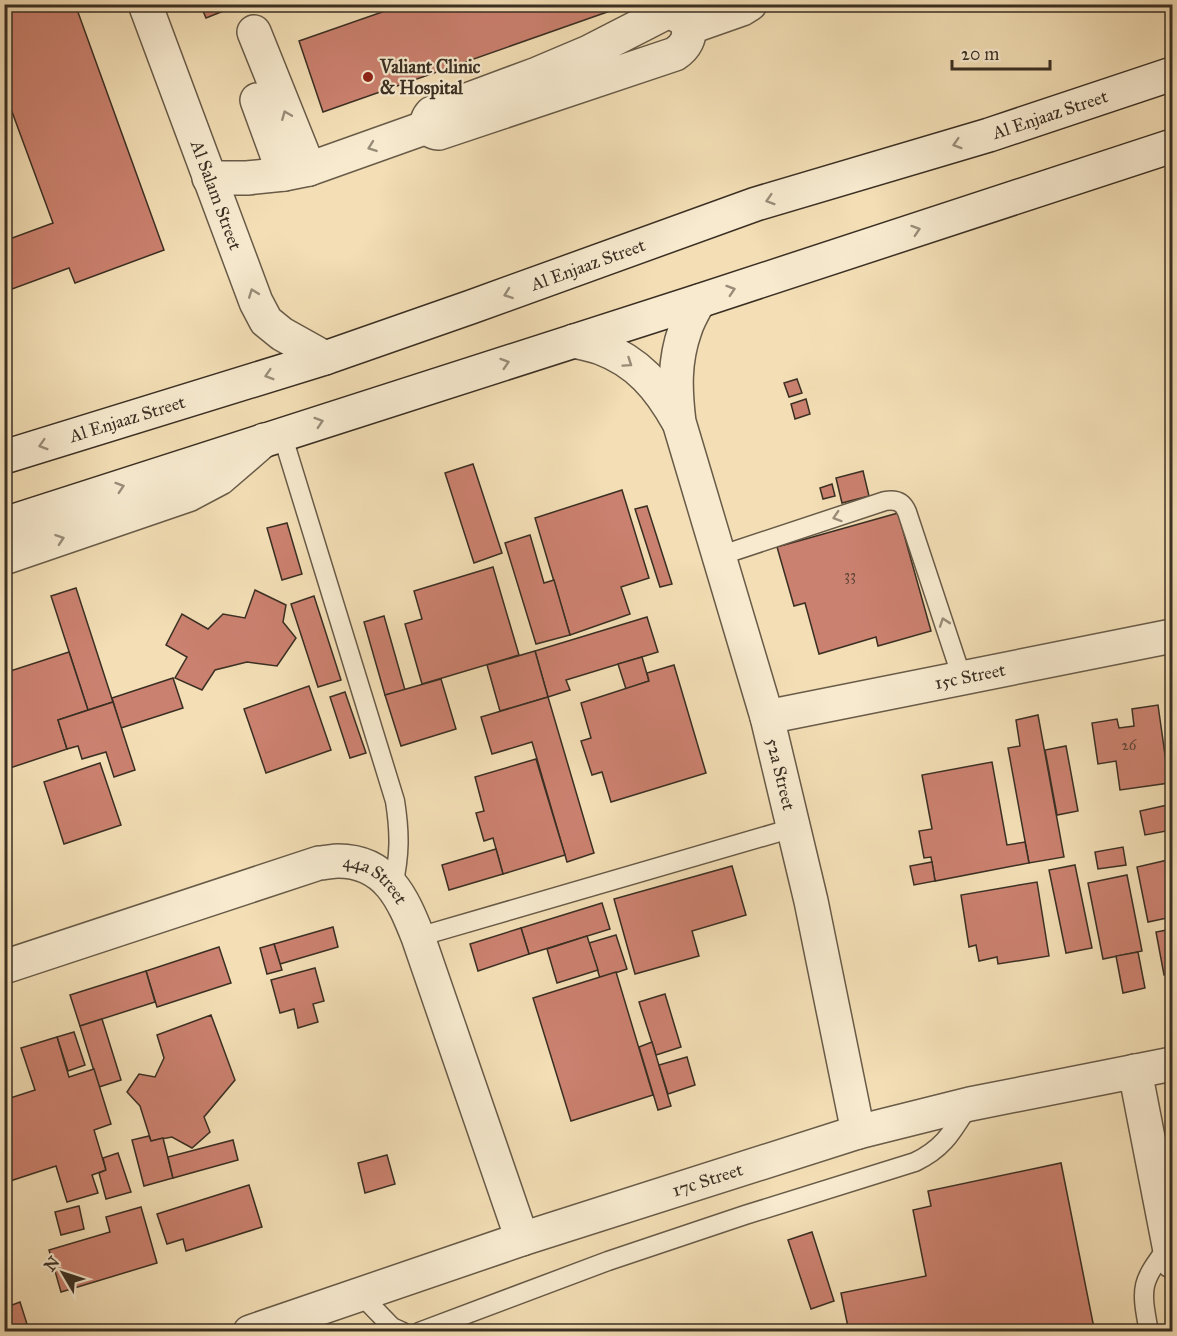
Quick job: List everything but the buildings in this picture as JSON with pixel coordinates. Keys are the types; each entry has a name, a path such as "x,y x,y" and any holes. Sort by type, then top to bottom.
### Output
{"street":[{"name":"Al Salam Street","path":"145,4 256,302 266,321 282,334 325,358"},
{"path":"209,178 247,178 296,172 427,127 439,133 675,54 682,50 700,18 742,9 750,4"},
{"path":"243,34 296,172"},
{"name":"Al Enjaaz Street","path":"4,457 325,358 756,204 989,135 1173,74"},
{"path":"4,524 1173,146"},
{"name":"52a Street","path":"678,422 675,391 677,359 685,329 699,301"},
{"name":"52a Street","path":"574,341 601,348 633,366 647,377 665,398 678,422 767,717 811,901 858,1132"},
{"path":"4,558 188,495 220,478 273,437"},
{"name":"15c Street","path":"767,717 1173,636"},
{"name":"44a Street","path":"4,967 319,863 339,861 360,864 378,873 393,886 405,906 418,937 522,1239"},
{"name":"17c Street","path":"251,1331 522,1239 858,1132 970,1104 1173,1064"},
{"path":"1135,1071 1171,1253"}],"lane":[{"path":"273,437 395,801 400,844 393,886"},
{"path":"719,556 885,501 899,501 907,512 962,678"},
{"path":"418,937 794,828"},
{"path":"419,1332 608,1261 735,1218 915,1162 941,1146 970,1104"},
{"path":"1149,1332 1143,1303 1146,1281 1150,1271 1171,1253"},
{"path":"360,1294 392,1327 403,1332"}],"place":[{"name":"Valiant Clinic & Hospital","path":"368,77"}]}
